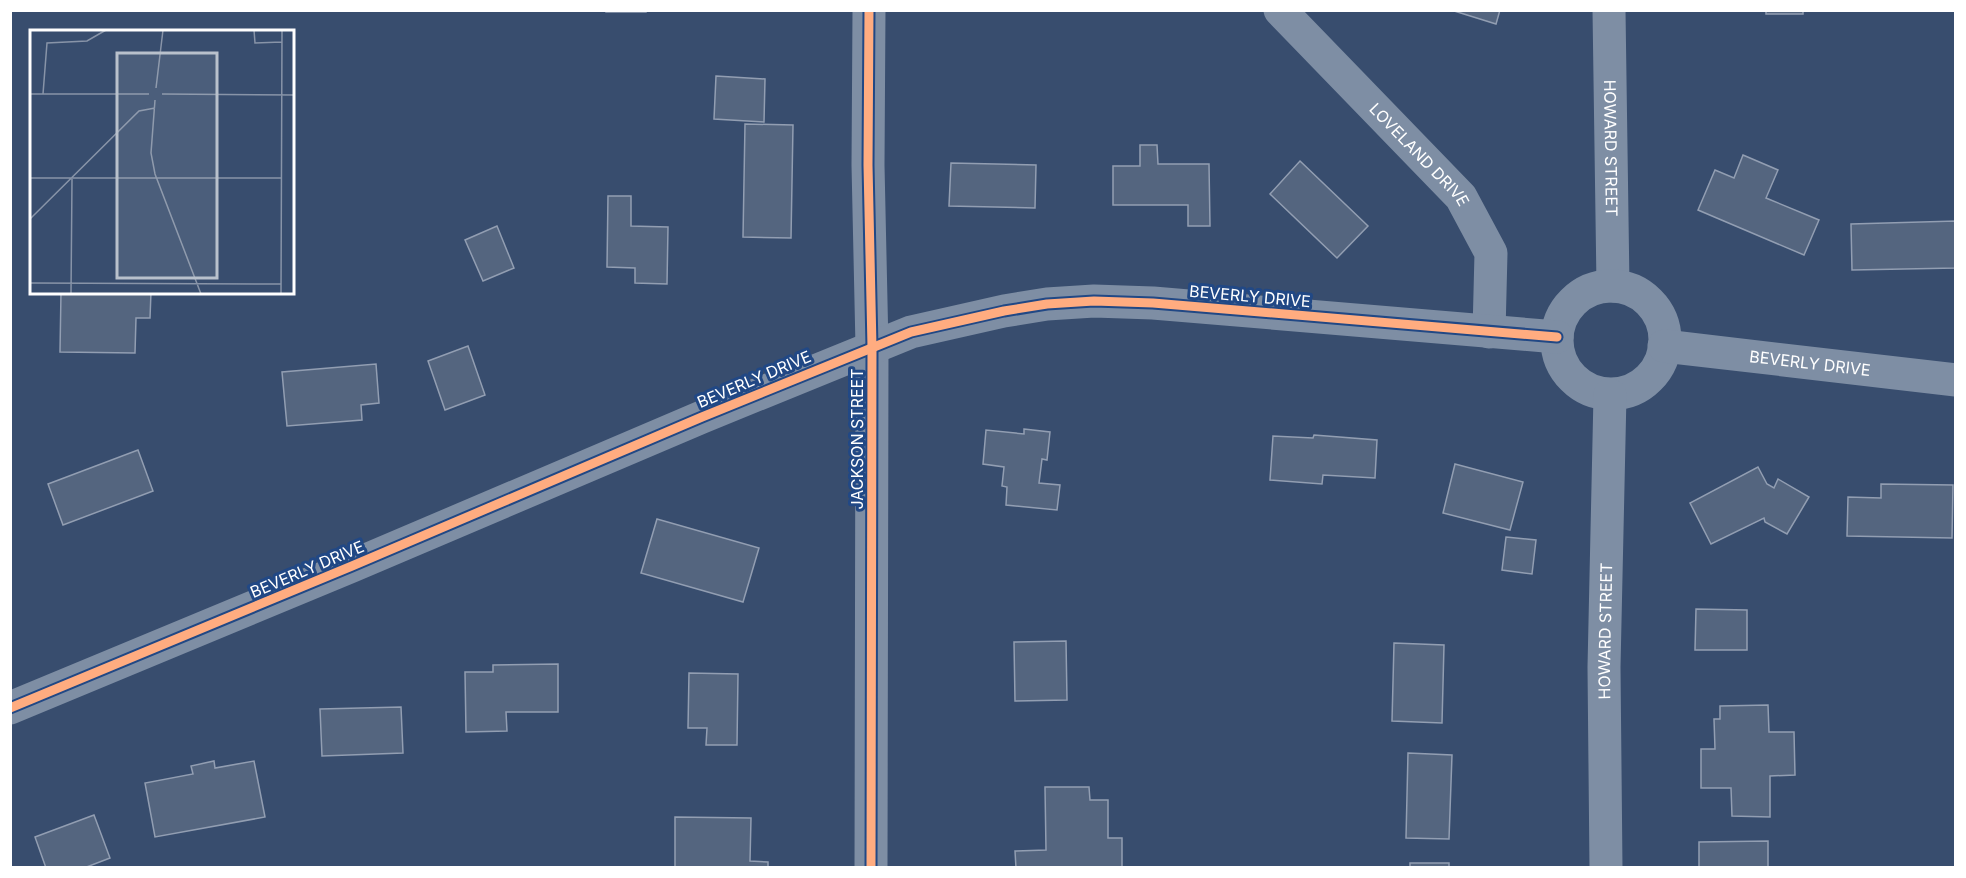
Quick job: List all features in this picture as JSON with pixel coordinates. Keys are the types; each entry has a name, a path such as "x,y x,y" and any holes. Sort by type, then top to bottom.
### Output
{"street":[{"name":"JACKSON STREET","path":"869,10 868,165 872,347 871,867"},
{"name":"LOVELAND DRIVE","path":"1280,10 1461,197 1491,253 1489,332"},
{"name":"HOWARD STREET","path":"1609,10 1613,286"},
{"path":"1613,286 1630,290 1646,298 1657,312 1663,328 1664,346 1661,362 1640,386 1626,393 1610,395 1593,392 1578,383 1566,371 1558,355 1557,337 1560,321 1569,306 1581,295 1596,288 1613,286"},
{"name":"BEVERLY DRIVE","path":"10,708 911,332 1004,311 1047,304 1094,301 1153,303 1557,337"},
{"name":"BEVERLY DRIVE","path":"1664,346 1956,381"},
{"name":"HOWARD STREET","path":"1606,867 1604,667 1610,395"}],"building":[{"path":"606,10 646,10 646,12 606,12"},
{"path":"1451,10 1500,10 1496,24"},
{"path":"1766,10 1803,10 1803,14 1766,14"},
{"path":"716,76 765,79 764,122 714,119"},
{"path":"745,124 793,125 791,238 743,237"},
{"path":"1140,145 1157,145 1158,164 1209,164 1210,226 1188,226 1188,205 1113,205 1113,166 1140,166"},
{"path":"1743,155 1778,170 1766,198 1819,220 1804,255 1698,210 1715,170 1734,178"},
{"path":"1300,161 1368,226 1337,258 1270,194"},
{"path":"951,163 1036,165 1035,208 949,206"},
{"path":"608,196 631,196 631,226 668,227 667,284 635,283 635,268 607,267"},
{"path":"1956,221 1956,268 1852,270 1851,224"},
{"path":"497,226 514,268 483,281 465,240"},
{"path":"61,294 151,294 150,318 136,318 135,353 60,352"},
{"path":"468,346 485,395 445,410 428,361"},
{"path":"376,364 379,403 361,405 362,420 287,426 282,372"},
{"path":"1024,429 1050,432 1047,460 1042,459 1039,483 1060,485 1057,510 1006,505 1007,487 1002,486 1004,467 983,464 986,430 1024,434"},
{"path":"1314,435 1377,440 1375,478 1323,475 1322,484 1270,480 1273,436 1313,438"},
{"path":"138,450 153,491 63,525 48,484"},
{"path":"1455,464 1523,482 1510,530 1443,513"},
{"path":"1758,467 1767,484 1774,488 1778,479 1809,497 1787,534 1765,522 1764,518 1711,544 1690,503"},
{"path":"1881,484 1953,485 1952,538 1847,536 1848,497 1881,498"},
{"path":"657,519 759,548 743,602 641,573"},
{"path":"1506,537 1536,540 1532,574 1502,570"},
{"path":"1696,609 1747,610 1747,650 1695,650"},
{"path":"1066,641 1067,700 1015,701 1014,642"},
{"path":"1394,643 1444,645 1442,723 1392,721"},
{"path":"558,664 558,712 506,712 507,731 466,732 465,672 493,672 493,665"},
{"path":"689,673 738,674 737,745 706,745 707,728 688,728"},
{"path":"1768,705 1769,732 1794,732 1795,775 1770,776 1770,817 1732,816 1731,788 1701,788 1701,749 1715,749 1714,719 1720,719 1720,706"},
{"path":"401,707 403,753 322,756 320,709"},
{"path":"1408,753 1452,755 1449,839 1406,838"},
{"path":"214,761 215,768 254,761 265,817 155,837 145,783 193,774 191,766"},
{"path":"1045,787 1089,787 1090,800 1108,800 1108,838 1122,838 1122,868 1016,868 1015,851 1046,850"},
{"path":"94,815 110,858 84,868 46,868 35,837"},
{"path":"675,817 751,818 750,861 768,862 768,868 675,868"},
{"path":"1768,841 1768,868 1699,868 1699,842"},
{"path":"1410,863 1449,863 1449,868 1410,868"}],"cycle path":[{"path":"869,10 868,165 872,347 871,868"},
{"path":"10,708 702,417 911,332 1004,311 1047,304 1094,301 1153,303 1557,337"}]}
